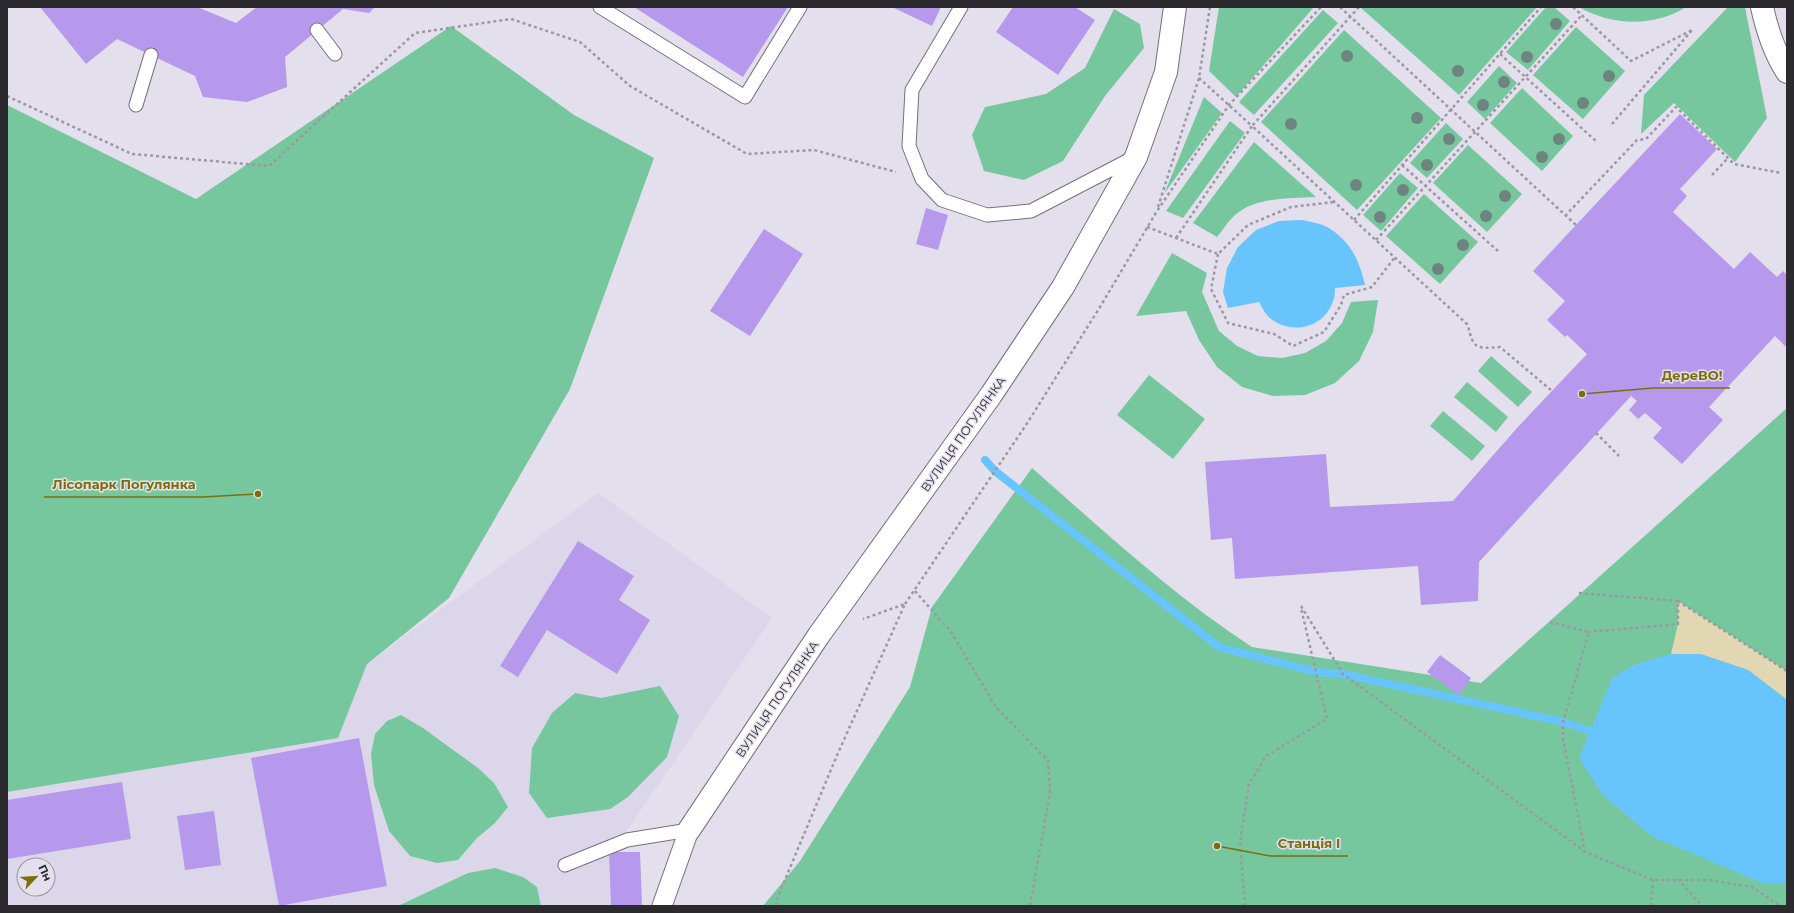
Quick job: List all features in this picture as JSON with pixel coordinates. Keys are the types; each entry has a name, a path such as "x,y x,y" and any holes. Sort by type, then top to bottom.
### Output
{"street":[{"name":"ВУЛИЦЯ ПОГУЛЯНКА","path":"689,830 819,635 990,396 1063,288 1136,157 1166,72 1175,7"},
{"path":"1762,7 1770,39 1780,62 1787,72"},
{"path":"662,906 689,830"}],"lane":[{"path":"600,7 745,97 800,7"},
{"path":"961,7 912,90 909,146 922,180 942,200 987,215 1031,212 1136,157"},
{"path":"317,30 336,54"},
{"path":"136,105 151,55"},
{"path":"564,865 627,840 689,830"}],"path":[{"path":"1157,211 1199,78 1210,7"},
{"path":"776,906 779,894 829,774 905,604 1026,425 1100,307 1157,211 1229,105 1321,7"},
{"path":"1340,7 1576,225"},
{"path":"1176,238 1252,126 1359,7"},
{"path":"1354,220 1541,7"},
{"path":"1573,7 1631,61 1694,29 1612,124"},
{"path":"1376,240 1582,15"},
{"path":"7,96 132,154 269,166 415,34 511,19 580,42 630,86 746,154 814,150 888,170"},
{"path":"1500,54 1597,142"},
{"path":"1199,78 1468,325 1472,342 1475,345 1483,349 1500,347 1552,391"},
{"path":"1565,216 1637,140 1646,139 1676,108 1734,164 1781,173"},
{"path":"1712,175 1728,158"},
{"path":"1402,165 1498,251"},
{"path":"1335,202 1291,207 1248,225 1218,254 1211,289 1228,323 1274,334 1293,346 1324,332 1344,296 1372,287 1395,257"},
{"path":"1147,227 1218,254"},
{"path":"1596,433 1619,456"},
{"path":"915,591 950,632 996,707 1048,761 1050,792 1030,906"},
{"path":"1579,593 1678,601 1787,671"},
{"path":"1550,622 1589,632 1678,624 1678,601"},
{"path":"862,620 905,604"},
{"path":"1245,906 1240,842 1249,784 1266,756 1327,719 1301,606 1343,674 1585,852 1653,880 1709,880 1752,887 1780,906"},
{"path":"1585,852 1563,739 1563,722 1589,632"},
{"path":"1678,879 1702,906"},
{"path":"1651,906 1653,880"}],"shaded area":[{"path":"598,493 772,618 626,832 624,852 640,852 642,906 7,906 7,792 338,738 367,664"}],"green space":[{"path":"1219,7 1314,7 1236,97 1209,71"},
{"path":"1537,7 1459,95 1361,8"},
{"path":"1546,7 1554,7 1570,21 1528,70 1506,52"},
{"path":"1579,7 1686,7 1674,14 1661,18 1633,22 1605,18"},
{"path":"1728,7 1745,7 1767,118 1735,162 1674,103 1641,134 1644,95"},
{"path":"1114,9 1140,24 1144,48 1105,96 1063,161 1024,180 984,171 972,135 985,107 1046,94 1085,68"},
{"path":"1323,10 1338,23 1254,115 1239,102"},
{"path":"451,26 574,115 654,158 570,389 449,598 367,664 338,738 7,792 7,105 196,199"},
{"path":"1576,27 1625,71 1583,119 1533,75"},
{"path":"1344,30 1441,118 1357,210 1261,122"},
{"path":"1499,66 1517,83 1485,119 1467,102"},
{"path":"1522,88 1573,136 1542,171 1490,123"},
{"path":"1204,97 1222,113 1164,194"},
{"path":"1230,121 1245,133 1183,218 1166,211"},
{"path":"1446,123 1463,139 1427,178 1410,163"},
{"path":"1254,142 1316,197 1263,201 1253,204 1235,215 1217,237 1193,223"},
{"path":"1468,145 1522,194 1487,232 1433,183"},
{"path":"1400,173 1418,188 1381,231 1363,215"},
{"path":"1424,194 1478,242 1440,284 1386,236"},
{"path":"1172,253 1207,273 1202,292 1219,331 1237,346 1258,356 1282,358 1305,353 1326,341 1342,323 1351,302 1378,300 1373,332 1359,361 1335,383 1305,395 1273,396 1242,387 1217,367 1199,340 1186,311 1136,316"},
{"path":"1491,356 1532,392 1518,407 1478,371"},
{"path":"1149,375 1205,419 1173,459 1117,415"},
{"path":"1467,382 1508,417 1496,432 1454,397"},
{"path":"1787,408 1787,906 763,906 800,861 910,687 932,607 1032,468 1166,584 1222,627 1252,647 1481,683"},
{"path":"1443,411 1485,446 1472,461 1430,426"},
{"path":"660,686 679,716 667,757 628,797 610,809 547,818 529,793 532,748 552,713 575,693 601,698"},
{"path":"401,715 423,728 478,768 494,783 508,807 495,823 477,838 458,860 437,863 410,856 389,831 374,785 371,754 375,734 387,721"},
{"path":"495,868 523,877 537,887 541,906 398,906 468,873"}],"sand":[{"path":"1678,601 1787,671 1787,700 1748,670 1700,654 1671,654 1678,624"}],"water":[{"path":"1303,220 1324,226 1342,238 1357,259 1365,285 1335,288 1334,299 1329,310 1324,317 1309,326 1291,327 1274,321 1263,310 1259,302 1228,308 1223,292 1227,268 1238,247 1256,230 1279,221"},
{"path":"1671,654 1700,654 1748,670 1787,700 1787,883 1765,884 1651,836 1603,795 1579,758 1613,677 1637,664"}],"building":[{"path":"40,7 197,7 236,23 257,7 375,7 369,13 343,9 285,57 287,87 247,102 203,97 195,76 117,39 86,64"},
{"path":"634,7 788,7 743,77"},
{"path":"892,7 941,7 932,26"},
{"path":"1013,7 1075,7 1095,20 1058,75 996,32"},
{"path":"1680,114 1717,149 1680,189 1687,196 1673,212 1734,269 1750,252 1777,277 1783,271 1787,275 1787,348 1775,336 1709,407 1723,420 1682,464 1653,438 1662,428 1645,413 1638,419 1629,410 1637,401 1631,396 1479,562 1478,601 1421,605 1418,566 1235,579 1232,538 1211,540 1205,462 1326,454 1330,507 1453,501 1517,428 1587,354 1567,335 1565,337 1547,320 1565,301 1533,271"},
{"path":"926,208 948,215 938,250 916,244"},
{"path":"764,229 803,254 750,336 710,311"},
{"path":"578,541 634,576 619,600 650,620 617,674 547,630 518,677 500,666"},
{"path":"1440,655 1471,678 1459,695 1427,672"},
{"path":"359,738 387,886 279,906 251,758"},
{"path":"122,782 131,839 7,859 7,800"},
{"path":"214,811 221,865 185,870 177,816"},
{"path":"609,852 640,852 642,906 611,906"}],"waterway":[{"path":"985,460 995,471 1219,647 1317,672 1343,674 1563,722 1599,734"}],"place":[{"name":"ДереВО!","path":"1582,394"},
{"name":"Лісопарк Погулянка","path":"258,494"},
{"name":"Cтанція I","path":"1217,846"}]}
